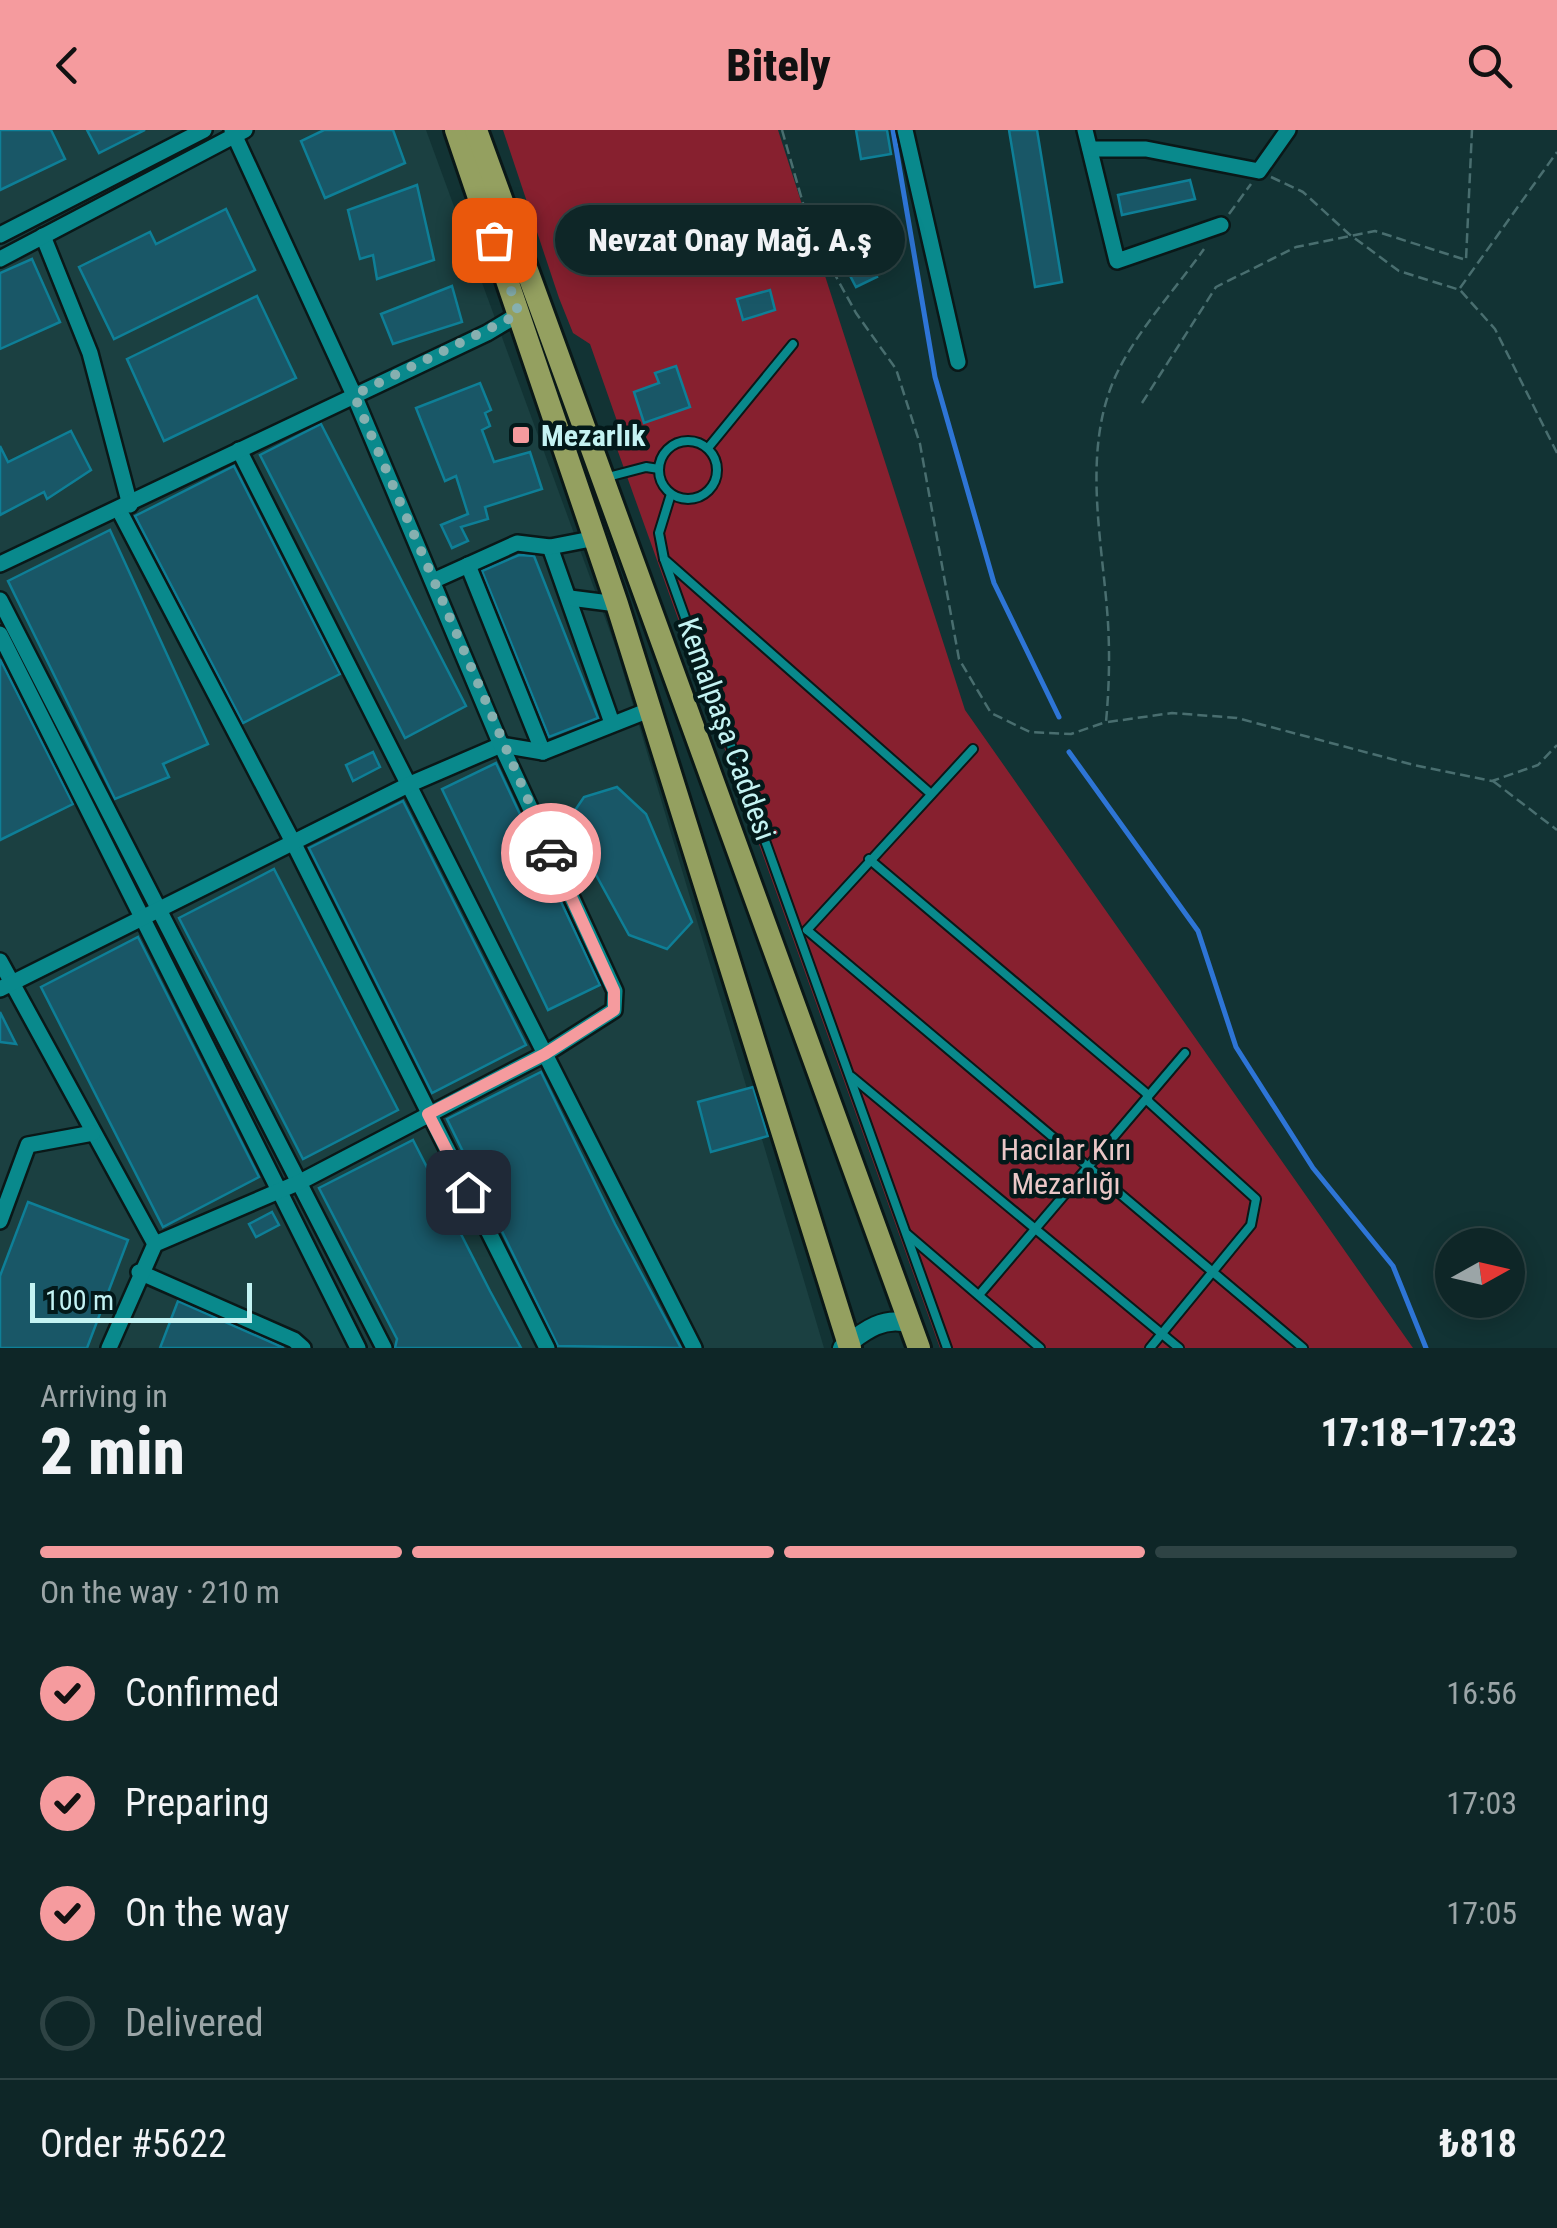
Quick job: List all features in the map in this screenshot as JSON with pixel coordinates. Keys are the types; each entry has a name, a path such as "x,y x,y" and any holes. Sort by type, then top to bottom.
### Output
{"main road":[{"name":"Kemalpaşa Caddesi","path":"456,130 617,604 846,1346"},
{"name":"Kemalpaşa Caddesi","path":"476,130 919,1348"}],"street":[{"path":"0,235 204,130"},
{"path":"905,130 958,362"},
{"path":"1086,130 1117,261 1221,225"},
{"path":"1090,149 1146,149 1259,171 1288,130"},
{"path":"0,259 237,132 435,580 501,745 614,991 614,1010 545,1054 300,1182 155,1244 139,1272 109,1348"},
{"path":"43,236 90,353 124,507 548,1348"},
{"path":"0,564 519,314"},
{"path":"240,450 694,1348"},
{"path":"435,580 517,543 550,547 592,539"},
{"path":"550,547 612,723"},
{"path":"468,565 543,752"},
{"path":"570,598 617,604"},
{"path":"0,600 384,1348"},
{"path":"0,634 358,1348"},
{"path":"5,986 408,785 501,745 543,752 649,710"},
{"path":"0,961 5,986 155,1244"},
{"path":"0,1222 8,1178 28,1146 93,1132"},
{"path":"139,1272 294,1340 302,1348"},
{"path":"846,1346 876,1324 890,1320 910,1324"}],"lane":[{"path":"708,448 793,344"},
{"path":"672,494 690,499 708,492 717,466 708,448 682,441 666,451 659,468 672,494 659,533 664,559 803,933 947,1348"},
{"path":"604,478 646,467 659,468"},
{"path":"664,559 931,794"},
{"path":"803,933 868,858 973,750"},
{"path":"868,858 1148,1098 1256,1200 1251,1225 1150,1348"},
{"path":"803,933 1303,1348"},
{"path":"979,1295 1185,1053"},
{"path":"849,1074 1179,1348"},
{"path":"905,1232 1040,1348"}],"path":[{"path":"782,130 811,231 856,313 896,369 920,444 959,659 990,713 1030,732 1071,734 1106,722 1172,713 1236,718 1414,765 1492,780 1557,830"},
{"path":"1142,402 1216,287 1296,246 1375,230 1466,260 1472,130"},
{"path":"1460,290 1557,152"},
{"path":"1106,722 1108,623 1098,542 1096,473 1119,368 1259,171 1304,192 1350,236 1399,271 1460,290 1495,329 1557,453"},
{"path":"1492,780 1538,766 1557,746"}],"shaded area":[{"path":"0,130 426,130 616,648 824,1348 0,1348"}],"green space":[{"name":"Hacılar Kırı Mezarlığı","path":"503,130 778,130 965,710 1413,1348 940,1348 616,446 617,421 590,344 573,333"}],"building":[{"path":"0,130 51,130 65,159 0,190"},
{"path":"87,130 145,130 99,153"},
{"path":"324,130 393,130 405,163 325,198 301,141"},
{"path":"856,130 887,130 891,154 861,159"},
{"path":"1009,130 1037,130 1062,282 1035,287"},
{"path":"1190,180 1195,199 1122,215 1118,195"},
{"path":"417,185 434,260 377,279 373,255 360,259 348,210"},
{"path":"226,209 255,270 114,339 79,267 150,232 156,244"},
{"path":"865,254 877,277 856,287 844,264"},
{"path":"32,259 60,322 0,349 0,273"},
{"path":"452,286 462,322 393,344 381,314"},
{"path":"770,290 775,310 743,320 737,299"},
{"path":"257,296 296,378 164,441 127,359"},
{"path":"676,366 690,407 644,423 634,392 659,383 655,373"},
{"path":"480,383 491,410 485,413 490,426 482,430 494,462 530,452 542,489 485,507 488,519 461,527 468,541 452,548 441,525 468,514 456,476 445,481 416,408"},
{"path":"321,424 466,706 405,738 260,455"},
{"path":"71,431 91,470 47,499 44,492 0,515 0,446 8,462"},
{"path":"234,466 340,674 243,723 135,516"},
{"path":"110,530 208,744 163,764 169,777 115,799 8,581"},
{"path":"519,555 534,556 598,718 549,737 482,571"},
{"path":"0,659 73,804 0,840"},
{"path":"373,752 380,767 353,781 346,765"},
{"path":"496,763 600,985 548,1010 442,789"},
{"path":"617,787 646,814 692,922 667,949 629,935 567,822 584,797"},
{"path":"403,801 526,1045 432,1093 309,848"},
{"path":"274,869 398,1110 303,1159 179,918"},
{"path":"138,937 259,1177 163,1227 41,987"},
{"path":"0,1012 16,1044 0,1042"},
{"path":"541,1072 681,1348 558,1346 447,1119"},
{"path":"753,1087 768,1136 711,1152 698,1102"},
{"path":"413,1140 521,1348 395,1348 397,1339 319,1188"},
{"path":"28,1202 128,1240 87,1348 0,1348 0,1276"},
{"path":"272,1212 279,1225 256,1237 249,1224"},
{"path":"178,1301 284,1348 160,1348"}],"waterway":[{"path":"893,130 935,377 994,583 1059,717"},
{"path":"1069,752 1198,931 1236,1047 1313,1168 1393,1266 1426,1348"}],"way so far":[{"path":"494,240 519,314 354,395 435,580 501,745 551,853"}],"place":[{"name":"Nevzat Onay Mağ. A.ş","path":"494,240"},
{"name":"Mezarlık","path":"521,435"}],"route":[{"path":"468,1192 428,1114 545,1054 614,1010 614,991 551,853"}]}
